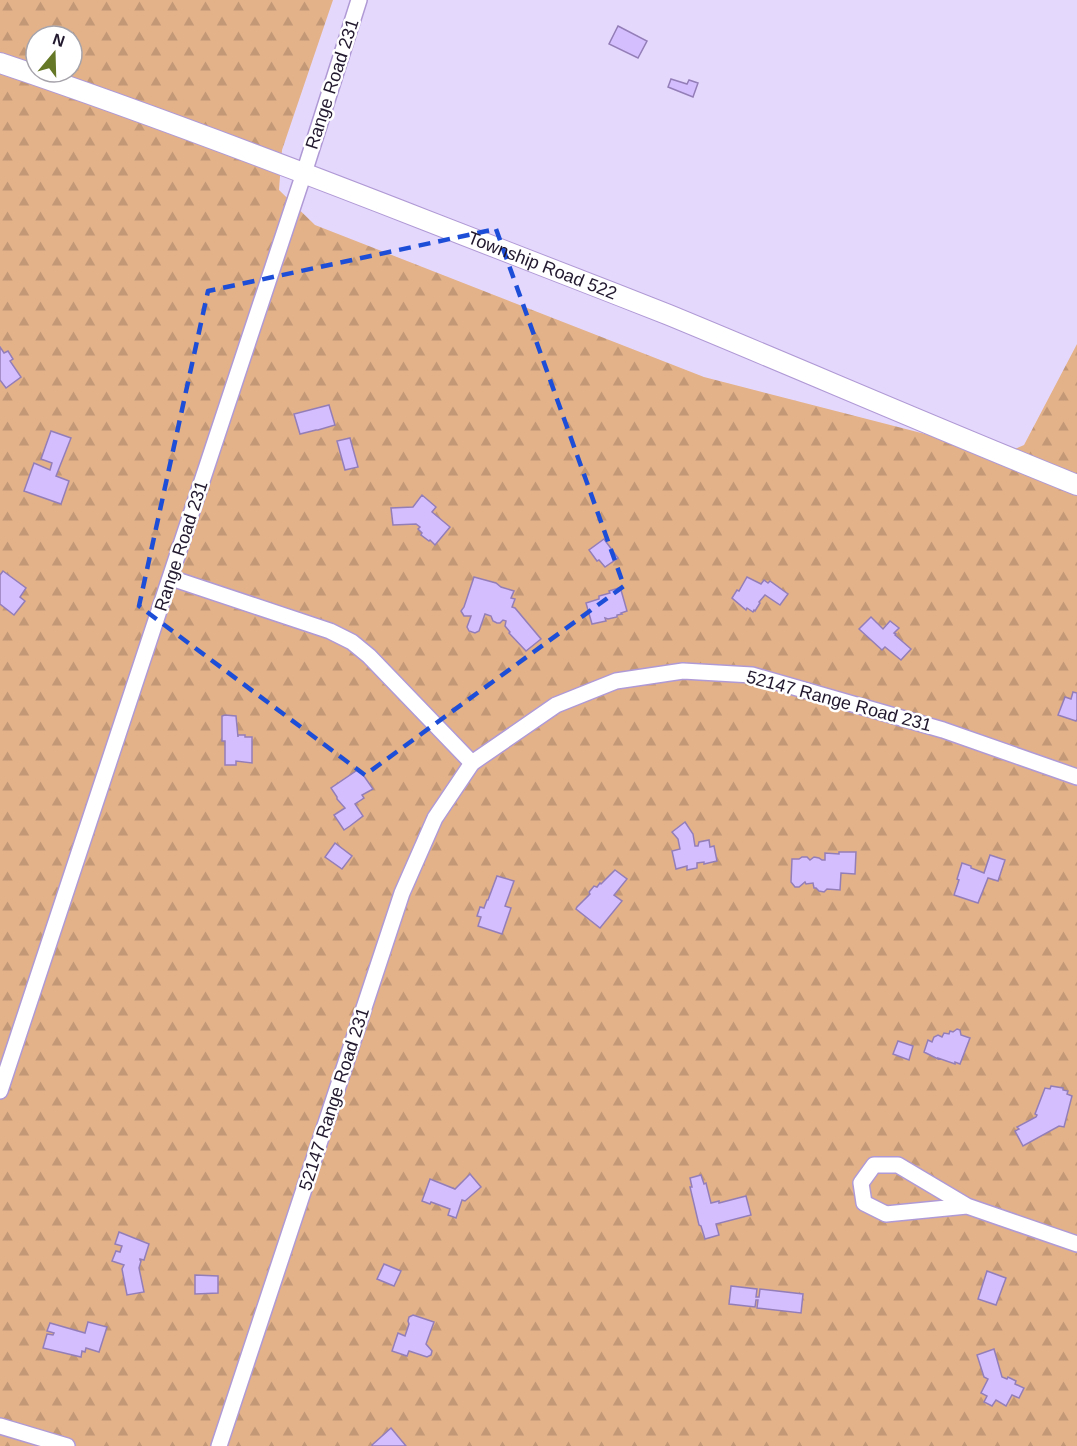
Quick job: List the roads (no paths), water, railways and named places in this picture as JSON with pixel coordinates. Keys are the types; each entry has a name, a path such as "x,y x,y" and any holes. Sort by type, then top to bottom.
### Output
{"main road":[{"name":"Township Road 522","path":"0,63 115,102 304,173 668,315 1077,485"}],"street":[{"name":"Range Road 231","path":"0,1091 171,578 359,0"},
{"path":"171,578 330,631 352,642 388,674 472,763"},
{"name":"52147 Range Road 231","path":"219,1446 402,893 435,818 472,763 556,705 616,681 683,671 752,675 943,730 1077,777"},
{"path":"967,1206 886,1214 864,1203 861,1183 874,1166 897,1165 967,1206 1077,1244"},
{"path":"0,1426 67,1446"}]}
